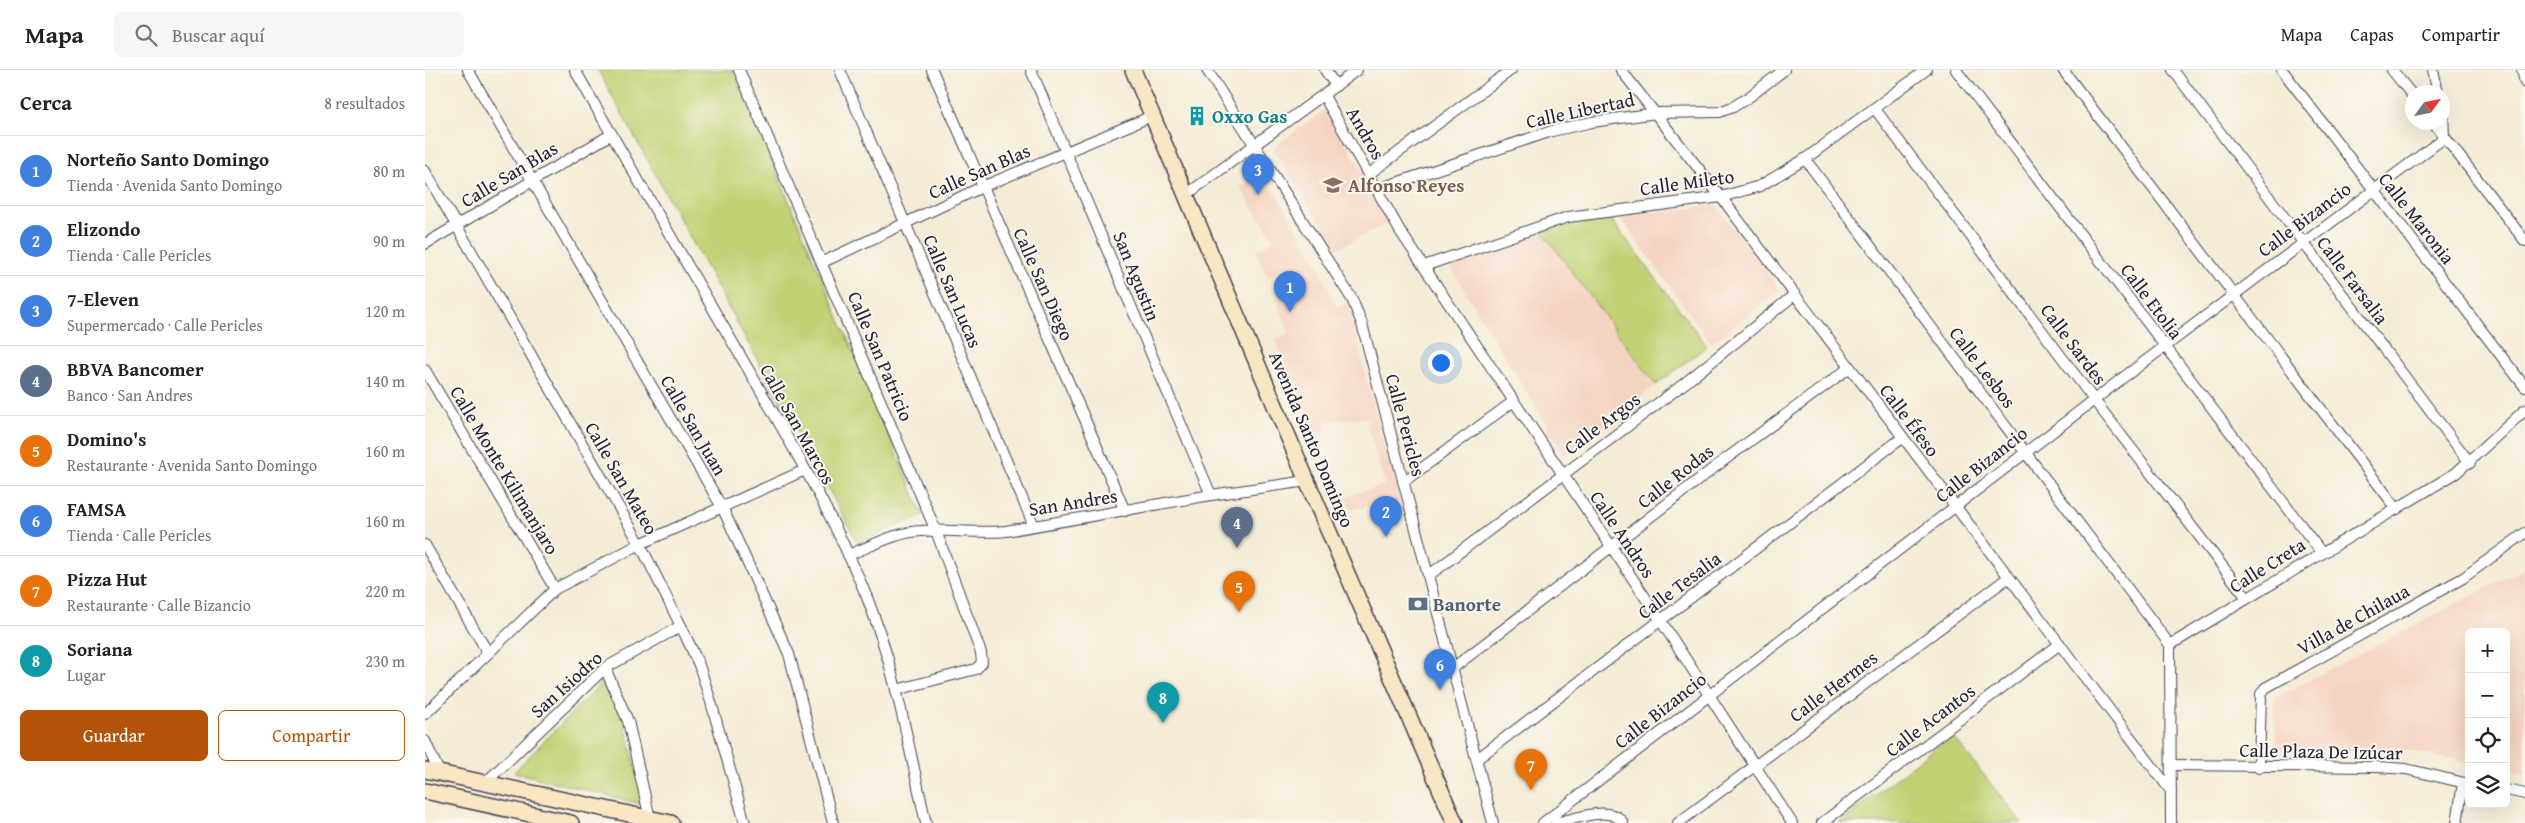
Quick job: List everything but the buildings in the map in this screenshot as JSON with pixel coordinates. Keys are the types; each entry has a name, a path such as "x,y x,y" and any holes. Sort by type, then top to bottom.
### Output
{"main road":[{"name":"Avenida Santo Domingo","path":"1133,70 1307,482 1455,823"},
{"path":"432,772 671,823"},
{"path":"425,791 564,822"}],"street":[{"name":"Calle San Juan","path":"468,70 723,509 789,654 833,823"},
{"name":"Calle San Marcos","path":"575,70 805,470 848,555 871,608 896,690 926,823"},
{"name":"Calle San Patricio","path":"739,70 823,262 936,531 982,659 976,669 896,690"},
{"name":"Calle San Lucas","path":"840,70 1034,526"},
{"name":"Calle San Diego","path":"933,70 982,187 1125,512"},
{"name":"San Agustin","path":"1031,70 1211,495"},
{"name":"Calle Pericles","path":"1207,70 1352,299 1361,324 1493,823"},
{"path":"1325,70 1336,86"},
{"path":"1186,195 1253,145 1324,96 1357,70"},
{"path":"1369,174 1511,70"},
{"name":"Calle Éfeso","path":"1621,70 1721,197 2171,791"},
{"name":"Calle Libertad","path":"1378,189 1552,131 1592,122 1656,113 1719,112 1733,108 1749,98 1784,70"},
{"name":"Calle Mileto","path":"1424,266 1568,217 1721,197 1760,186 1805,159 1926,70"},
{"name":"Calle Etolia","path":"1956,70 2321,552"},
{"path":"2063,70 2397,509"},
{"name":"Calle Farsalia","path":"2173,70 2470,462"},
{"name":"Calle Maronia","path":"2282,70 2525,386"},
{"path":"2392,70 2405,86"},
{"path":"2433,70 2437,85"},
{"path":"2522,70 2525,83"},
{"name":"Andros","path":"1324,96 1400,231 1424,266"},
{"name":"Calle Sardes","path":"1875,109 2094,400 2247,598"},
{"name":"Calle San Blas","path":"823,262 982,187 1152,116"},
{"path":"2439,130 2525,241"},
{"path":"2444,130 2445,138"},
{"name":"Calle San Blas","path":"425,244 611,134"},
{"name":"Calle Bizancio","path":"1543,823 1708,694 1827,606 2164,346 2445,138"},
{"name":"Calle Lesbos","path":"1805,159 2169,645"},
{"name":"Calle San Mateo","path":"425,170 641,544 699,665 745,823"},
{"name":"Calle Andros","path":"1424,266 1611,549 1661,621 1791,823"},
{"name":"Calle Argos","path":"1428,576 1685,383 1794,295"},
{"name":"Calle Rodas","path":"1453,668 1611,549 1723,461 1849,368"},
{"name":"Calle Monte Kilimanjaro","path":"425,370 555,589"},
{"path":"1403,482 1514,401"},
{"name":"Calle Creta","path":"2169,645 2321,552 2397,509 2470,462 2525,410"},
{"name":"Calle Tesalia","path":"1477,760 1902,438"},
{"path":"425,714 555,589 641,544 723,509 805,470"},
{"name":"San Andres","path":"848,555 895,537 919,531 982,534 1125,512 1211,495 1307,482"},
{"name":"Villa de Chilaua","path":"2259,768 2261,694 2265,688 2463,578 2525,533"},
{"path":"425,545 488,653"},
{"name":"Calle Hermes","path":"1678,823 2009,577"},
{"name":"San Isiodro","path":"485,783 605,668 681,626"},
{"name":"Calle Acantos","path":"1822,823 2060,644"},
{"path":"2169,645 2171,823"},
{"path":"605,668 627,721 650,819"},
{"path":"425,741 432,772"},
{"name":"Calle Plaza De Izúcar","path":"2171,765 2405,769 2465,783"},
{"path":"2457,823 2465,787"},
{"path":"2510,791 2525,794"},
{"path":"1556,823 1607,813 1617,815 1623,823"}],"shaded area":[{"name":"Alfonso Reyes","path":"1326,108 1390,221 1337,249 1273,148"},
{"path":"1263,172 1317,263 1337,308 1348,302 1376,417 1401,502 1351,509 1346,497 1385,485 1366,421 1374,417 1324,422 1327,431 1314,433 1275,339 1289,333 1276,298 1293,290 1282,268 1268,277 1256,251 1274,240 1240,187"},
{"path":"1716,205 1780,290 1711,343 1619,216"},
{"path":"1542,231 1656,385 1565,455 1449,265"},
{"path":"2525,568 2525,774 2510,771 2510,628 2465,628 2465,762 2393,748 2277,752 2274,698"}],"green space":[{"path":"598,70 733,70 923,515 858,543"},
{"path":"1611,219 1707,346 1656,385 1542,231"},
{"path":"604,680 622,713 645,805 514,772"},
{"path":"1952,735 2022,823 1839,823"}],"place":[{"name":"Oxxo Gas","path":"1197,116"},
{"name":"Alfonso Reyes","path":"1333,185"},
{"name":"7-Eleven","path":"1258,195"},
{"name":"Norteño Santo Domingo","path":"1290,312"},
{"name":"Elizondo","path":"1386,537"},
{"name":"BBVA Bancomer","path":"1237,548"},
{"name":"Banorte","path":"1418,604"},
{"name":"Domino's","path":"1239,612"},
{"name":"FAMSA","path":"1440,690"},
{"name":"Soriana","path":"1163,723"},
{"name":"Pizza Hut","path":"1531,790"}]}
